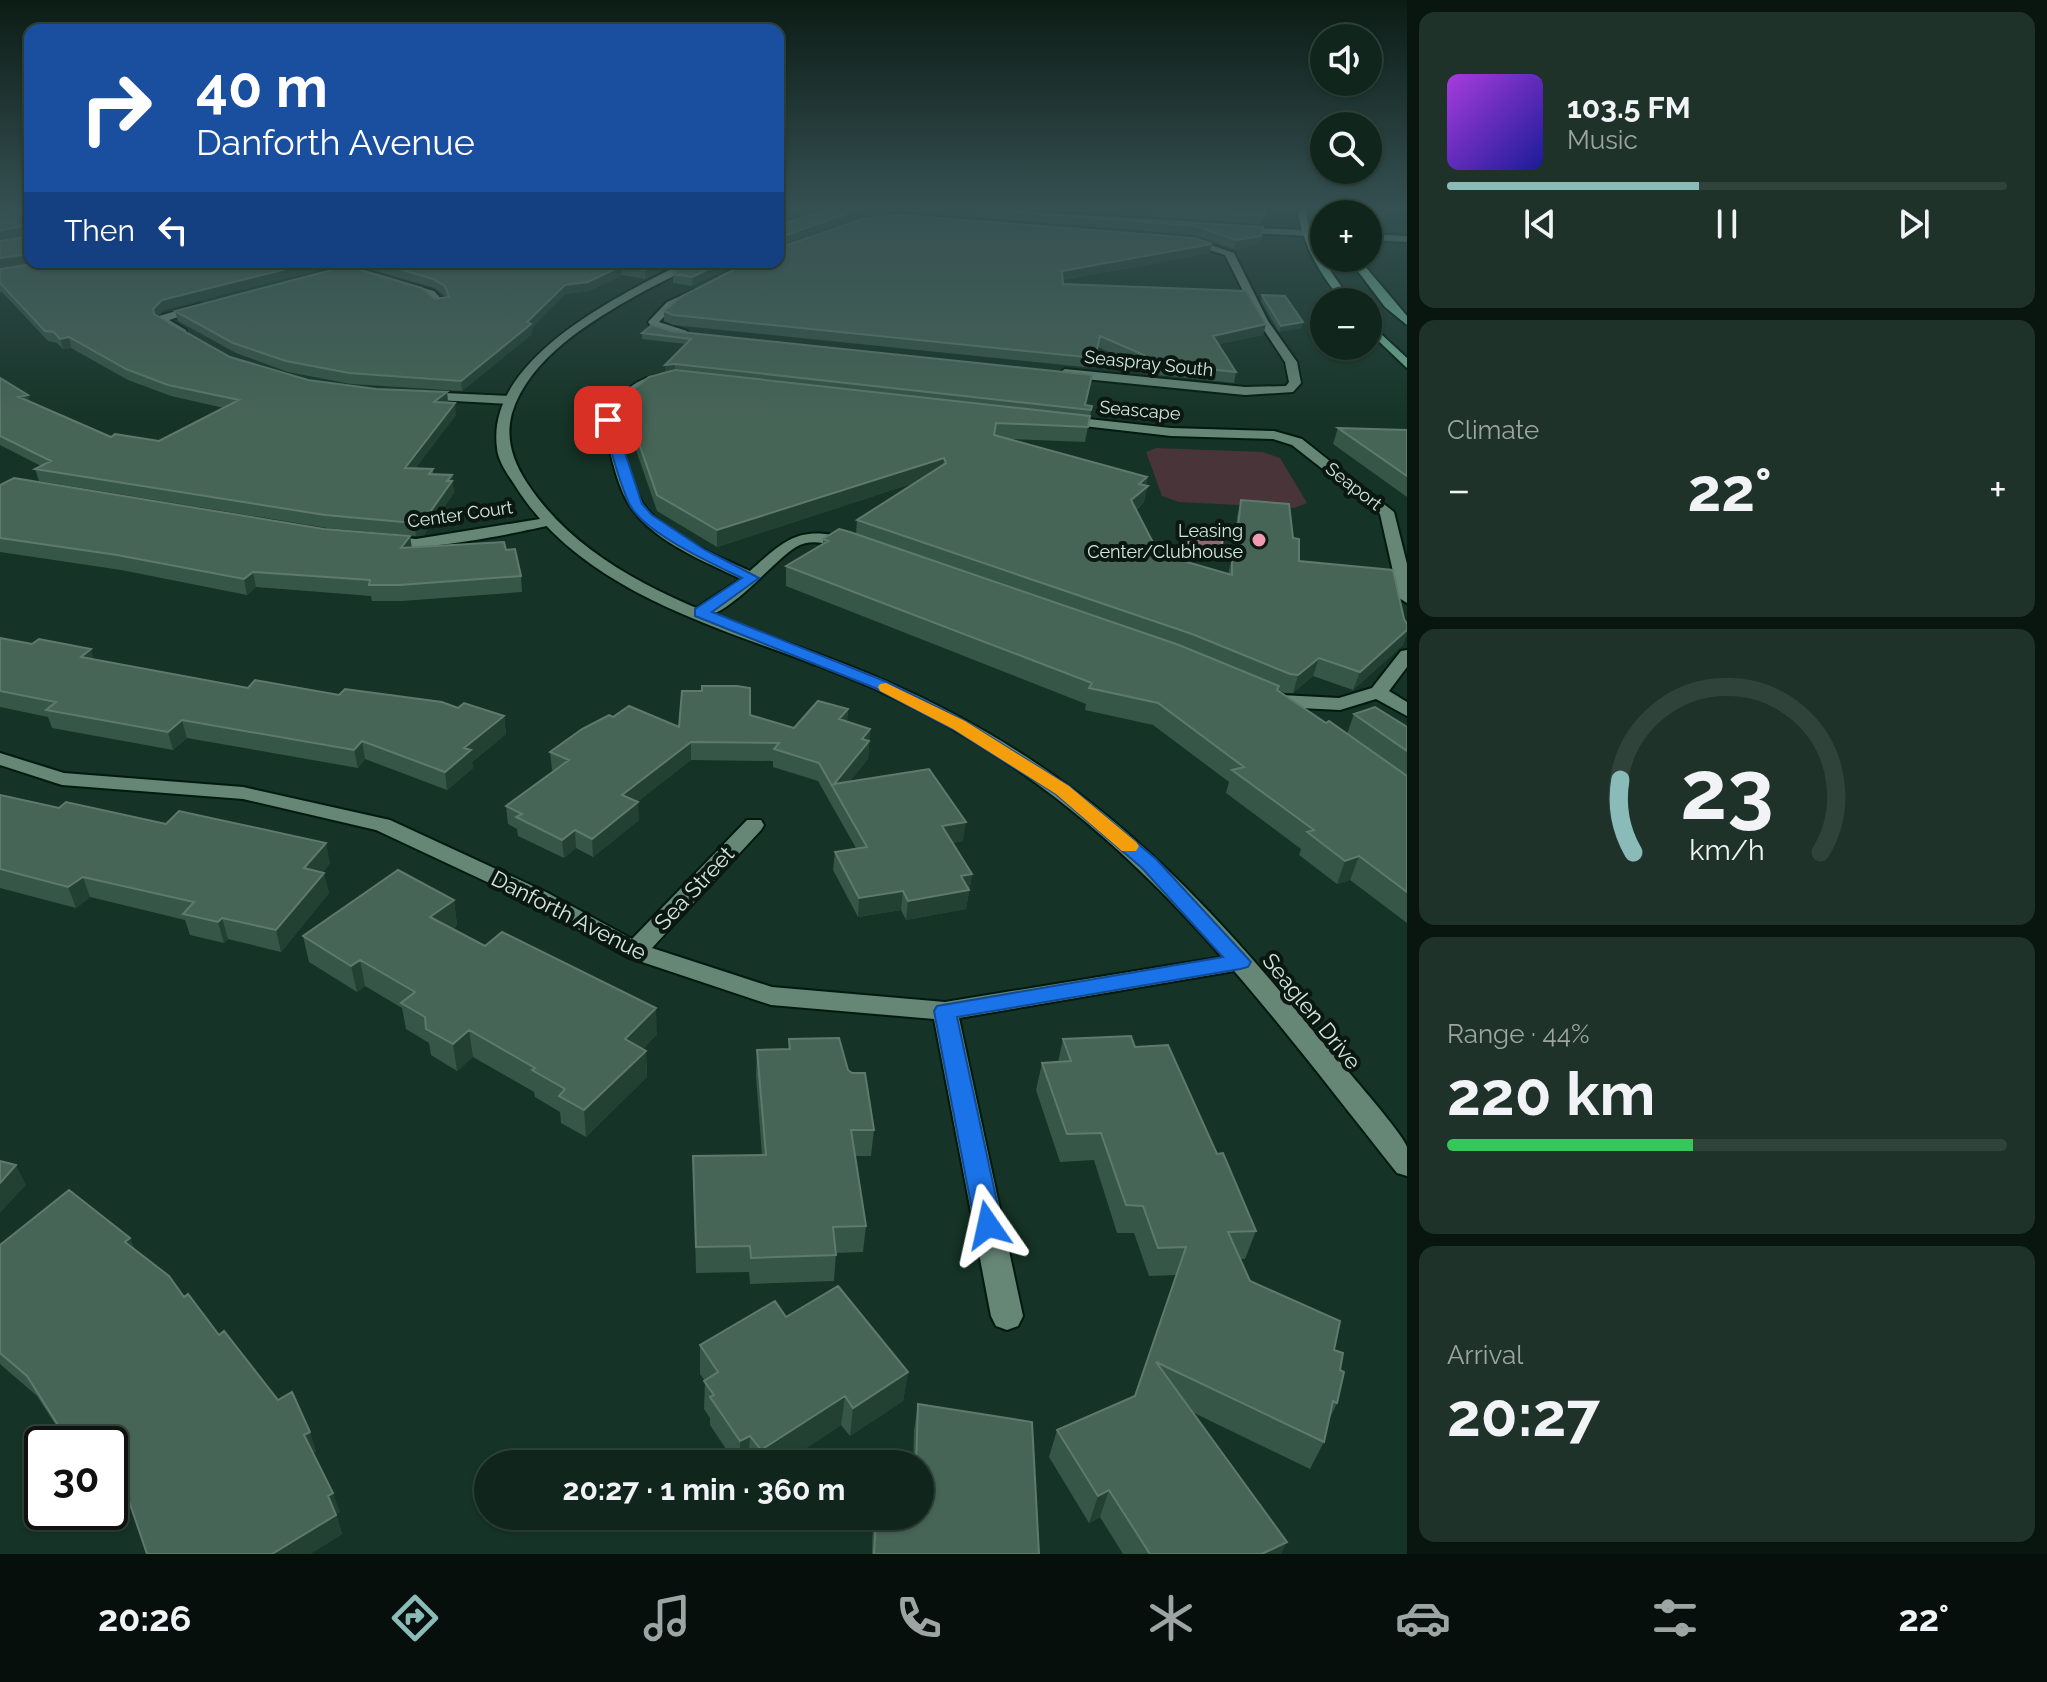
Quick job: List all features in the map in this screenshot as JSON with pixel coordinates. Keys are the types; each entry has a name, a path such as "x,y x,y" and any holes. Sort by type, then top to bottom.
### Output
{"main road":[{"path":"1369,280 1407,322"},
{"path":"1382,339 1407,365"}],"street":[{"name":"Seaglen Drive","path":"657,280 630,293 567,336 528,370 511,400 503,448 519,485 546,522 586,555 637,585 881,685 959,725 1062,790 1149,864 1240,962 1407,1165"},
{"name":"Seaspray South","path":"1059,372 1245,391 1289,389 1295,383 1291,362 1263,321 1242,280"},
{"path":"389,281 429,293 442,305"},
{"path":"702,335 671,331 657,327 653,322 671,304 707,287"},
{"path":"190,336 163,321 169,315 214,304"},
{"path":"675,377 640,383 608,420 636,504 647,518 700,553 752,578"},
{"path":"409,394 511,400"},
{"name":"Seascape","path":"1048,419 1145,430 1287,438"},
{"name":"Seaport","path":"1287,438 1297,442 1387,512 1402,556 1407,598"},
{"name":"Center Court","path":"372,540 416,544 546,522"},
{"path":"701,613 752,578 778,550 800,538 820,536 868,549"},
{"path":"1306,719 1274,698 1340,704 1378,692 1407,655"},
{"path":"1378,692 1407,710"},
{"name":"Danforth Avenue","path":"0,759 62,779 243,793 383,825 538,897 635,951 771,996 945,1011 1240,962"},
{"name":"Sea Street","path":"635,951 754,825"},
{"path":"945,1011 1007,1316"}],"shaded area":[{"path":"1156,448 1263,452 1280,458 1307,503 1294,508 1179,502 1162,496 1146,452"},
{"path":"1200,527 1223,534 1221,558 1188,554 1189,529"}],"building":[{"path":"0,280 244,280 162,300 153,309 154,314 230,357 308,380 376,389 447,392 434,402 455,403 405,468 433,469 429,474 452,475 447,481 452,481 423,522 414,523 325,515 35,469 51,461 0,436 0,378 28,395 19,397 111,437 115,434 159,441 239,400 168,385 126,369 69,337 60,339 54,332 45,331"},
{"path":"295,280 393,280 422,288 435,299 449,297 445,286 434,280 593,280 565,285 527,322 531,324 461,381 349,373 286,361 233,343 175,311"},
{"path":"714,280 1063,280 1063,284 1246,291 1266,324 1213,336 1236,372 1150,363 1151,358 1100,336 1095,358 673,315 664,311 682,296"},
{"path":"1262,295 1285,296 1303,322 1281,326"},
{"path":"652,325 671,331 1092,375 1085,405 1092,406 1091,410 665,365 691,339 642,333"},
{"path":"675,370 1090,416 1088,427 996,423 994,435 1147,477 1139,484 1148,486 1131,500 1159,554 1232,575 1232,554 1235,554 1241,500 1289,504 1293,538 1299,539 1299,561 1393,570 1407,630 1360,672 1319,658 1298,675 1290,674 1192,634 857,520 946,463 944,458 717,530 657,495 624,400 649,377"},
{"path":"1338,428 1407,430 1407,476"},
{"path":"14,478 324,529 410,536 401,548 504,542 506,550 515,549 521,576 400,585 369,585 370,580 253,572 244,579 117,555 0,538 0,485"},
{"path":"839,529 1179,645 1279,686 1277,690 1326,723 1329,721 1407,776 1407,892 1359,856 1345,861 1307,832 1314,830 1232,770 1244,767 1158,703 1089,688 1092,683 786,566 828,541 823,539"},
{"path":"0,638 32,644 39,639 91,649 81,657 248,688 255,680 339,695 345,689 442,702 458,708 464,703 504,716 464,748 471,750 445,772 362,741 354,750 182,720 168,732 46,710 56,702 0,691"},
{"path":"702,686 750,688 750,715 794,728 818,701 848,709 839,719 870,729 862,739 869,741 834,784 929,769 966,822 942,826 972,874 961,876 969,890 908,901 903,891 859,898 835,852 867,847 819,763 774,749 779,743 691,742 622,795 638,802 592,839 575,830 562,840 516,817 522,814 506,806 569,760 550,752 582,729 609,715 613,717 629,706 679,727 682,691 702,691"},
{"path":"1375,707 1407,727 1407,751 1354,714"},
{"path":"0,795 59,808 66,802 166,824 179,811 326,843 304,868 324,873 276,930 222,918 218,922 183,914 194,902 83,877 68,887 0,869"},
{"path":"398,870 454,900 430,917 485,946 502,932 656,1008 625,1039 646,1051 584,1110 559,1096 565,1089 532,1070 535,1068 469,1030 453,1044 426,1029 425,1017 401,1003 415,992 360,960 351,966 303,936"},
{"path":"1131,1036 1135,1047 1168,1045 1217,1154 1223,1153 1256,1231 1228,1232 1250,1281 1340,1321 1334,1350 1343,1353 1340,1370 1344,1372 1337,1403 1333,1401 1324,1442 1156,1362 1287,1542 1262,1554 1150,1554 1109,1490 1098,1496 1057,1430 1135,1396 1186,1247 1158,1248 1143,1206 1126,1205 1101,1133 1067,1134 1042,1063 1071,1061 1063,1039"},
{"path":"839,1038 848,1070 865,1073 874,1130 851,1130 866,1226 833,1227 836,1255 751,1258 750,1246 696,1247 693,1156 766,1155 757,1050 790,1049 789,1039"},
{"path":"0,1161 16,1165 0,1183"},
{"path":"69,1190 130,1238 125,1242 169,1276 184,1297 188,1294 219,1335 224,1331 278,1400 292,1392 310,1432 304,1435 333,1493 328,1496 336,1515 272,1554 147,1554 128,1498 128,1426 59,1426 27,1376 0,1353 0,1245"},
{"path":"838,1286 908,1372 853,1408 845,1396 761,1450 750,1436 740,1441 710,1397 714,1395 704,1381 718,1372 700,1345 775,1301 786,1317"},
{"path":"918,1404 1032,1422 1039,1554 874,1554 875,1530 934,1530 934,1450 916,1450"}],"slow traffic":[{"path":"886,687 959,725 1062,790 1129,846"}],"place":[{"name":"Leasing Center/Clubhouse","path":"1259,540"}],"route":[{"path":"608,420 636,504 647,518 700,553 752,578 701,613 881,685 959,725 1062,790 1149,864 1240,962 945,1011 988,1225"}]}
